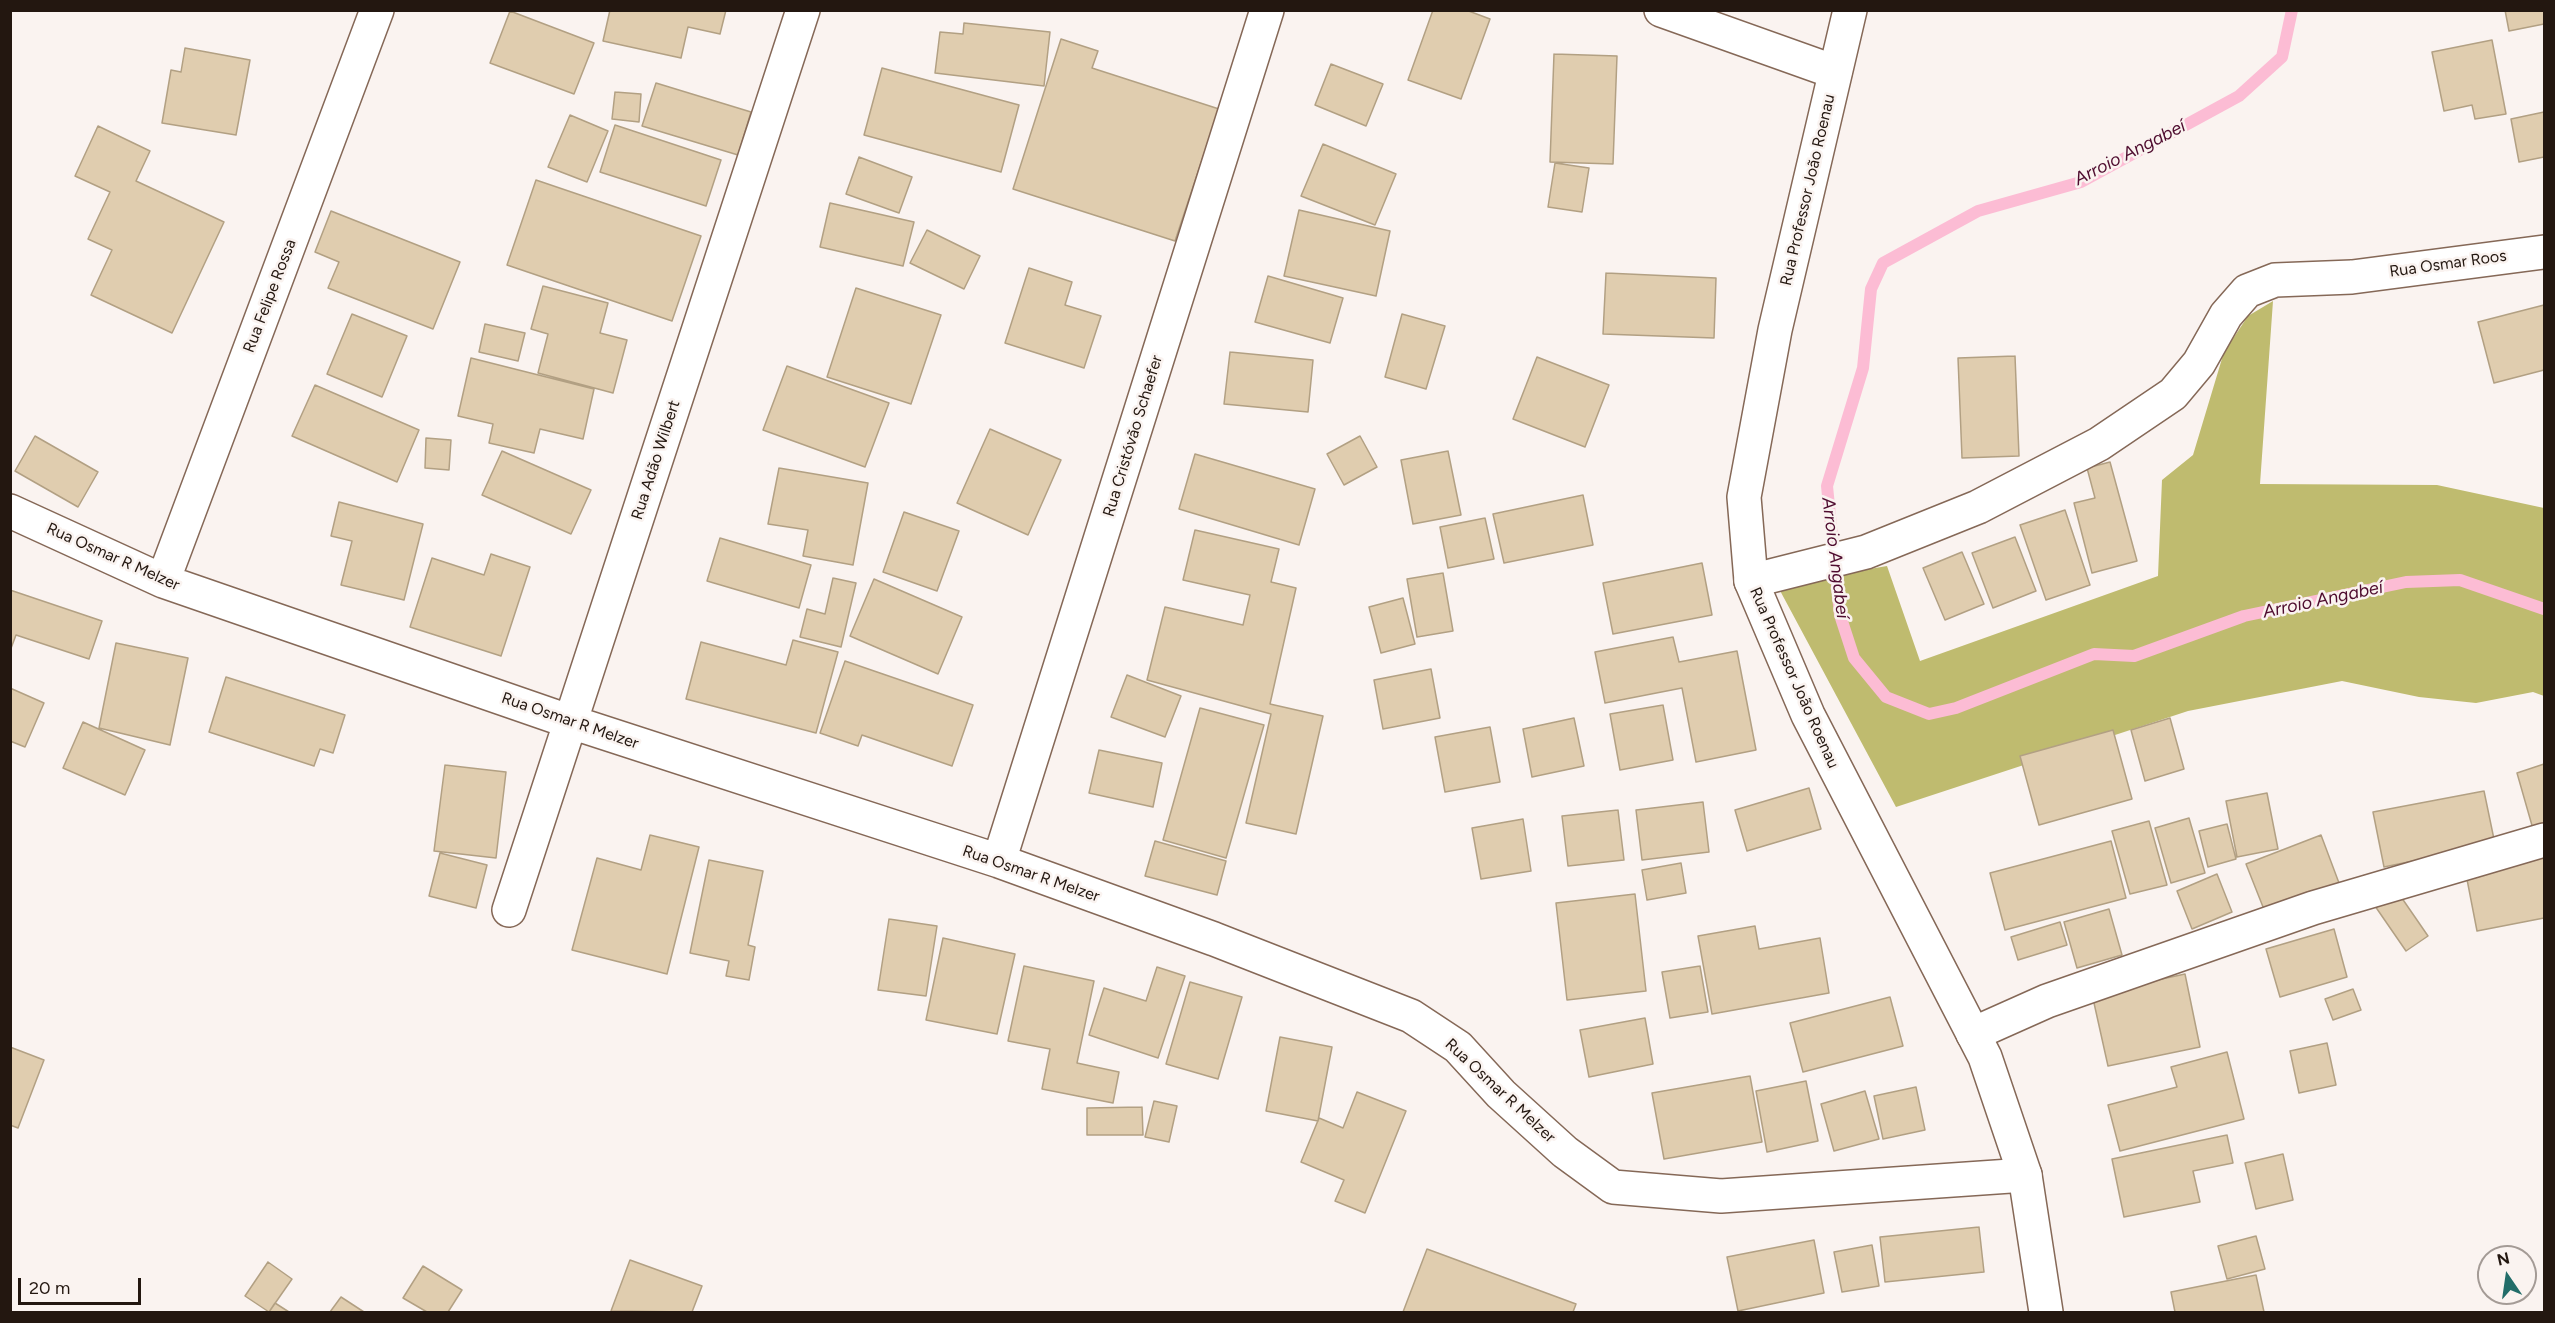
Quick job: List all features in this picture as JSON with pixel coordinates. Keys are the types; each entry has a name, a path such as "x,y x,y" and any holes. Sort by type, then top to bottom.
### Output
{"street":[{"name":"Rua Felipe Rossa","path":"163,581 377,10"},
{"name":"Rua Adão Wilbert","path":"509,910 803,10"},
{"name":"Rua Cristóvão Schaefer","path":"999,861 1267,10"},
{"path":"1661,10 1835,72"},
{"name":"Rua Professor João Roenau","path":"1850,10 1775,330 1744,497 1751,581 1808,715 1985,1058 2025,1175 2046,1312"},
{"name":"Rua Osmar Roos","path":"1751,581 1861,553 1978,507 2099,444 2172,394 2199,363 2226,315 2247,291 2275,280 2352,277 2544,252"},
{"name":"Rua Osmar R Melzer","path":"10,511 163,581 571,722 999,861 1214,939 1411,1016 1458,1047 1501,1094 1565,1152 1613,1187 1721,1196 2025,1175"},
{"path":"1973,1034 2047,1001 2313,908 2544,840"}],"shaded area":[{"path":"2273,301 2260,484 2437,485 2544,508 2544,696 2533,692 2476,703 2419,697 2342,681 2188,711 1896,807 1777,585 1887,566 1920,661 2158,576 2162,480 2193,455 2224,352 2248,316"}],"building":[{"path":"610,10 726,10 720,34 688,27 681,58 603,41"},
{"path":"1433,10 1466,10 1490,19 1461,99 1408,80"},
{"path":"2505,10 2544,10 2544,24 2509,31"},
{"path":"510,11 594,43 574,94 490,63"},
{"path":"964,23 1050,32 1044,86 935,73 940,32 963,34"},
{"path":"1061,39 1098,51 1092,68 1219,109 1175,241 1013,189"},
{"path":"2492,40 2506,114 2475,119 2472,105 2444,111 2432,52"},
{"path":"185,48 250,60 236,135 162,123 171,70 181,72"},
{"path":"1554,54 1617,56 1613,164 1550,162"},
{"path":"1331,64 1383,84 1366,126 1315,105"},
{"path":"882,68 1019,105 1001,172 864,135"},
{"path":"656,83 751,112 738,155 642,126"},
{"path":"615,92 641,94 639,122 612,119"},
{"path":"2544,112 2544,157 2519,162 2511,119"},
{"path":"570,115 608,131 587,182 548,167"},
{"path":"615,125 721,160 706,206 600,172"},
{"path":"98,126 150,151 136,181 224,222 172,333 91,295 112,250 88,239 110,192 75,176"},
{"path":"1323,144 1396,174 1375,225 1301,196"},
{"path":"859,157 912,177 899,213 846,194"},
{"path":"1555,163 1589,168 1582,212 1548,207"},
{"path":"536,180 701,236 672,321 507,265"},
{"path":"830,203 914,222 903,266 820,247"},
{"path":"1299,210 1390,231 1376,296 1284,276"},
{"path":"331,211 460,262 433,329 328,288 339,262 315,252"},
{"path":"927,230 980,256 964,289 910,263"},
{"path":"1029,268 1072,282 1065,305 1101,316 1084,368 1005,343"},
{"path":"1606,273 1716,278 1714,338 1603,334"},
{"path":"1268,276 1343,298 1330,343 1255,322"},
{"path":"543,286 608,303 600,333 627,340 613,393 538,373 548,334 531,329"},
{"path":"856,288 941,315 911,404 827,377"},
{"path":"2544,305 2544,370 2494,383 2478,322"},
{"path":"352,314 407,336 382,397 327,374"},
{"path":"1402,314 1445,326 1426,389 1385,377"},
{"path":"485,324 525,333 518,361 479,352"},
{"path":"1230,352 1313,360 1308,412 1224,404"},
{"path":"2015,356 2019,456 1962,458 1958,358"},
{"path":"1537,357 1609,385 1585,447 1513,419"},
{"path":"471,358 594,389 583,439 540,429 534,453 489,443 493,424 458,416"},
{"path":"787,366 889,403 865,467 763,430"},
{"path":"315,385 419,430 397,482 292,436"},
{"path":"990,429 1061,460 1028,535 957,503"},
{"path":"35,436 98,472 78,507 15,471"},
{"path":"1360,436 1377,467 1344,485 1327,454"},
{"path":"426,438 451,440 449,470 425,468"},
{"path":"502,451 591,490 571,534 482,495"},
{"path":"1448,451 1461,515 1413,524 1401,460"},
{"path":"1195,454 1315,489 1299,545 1179,509"},
{"path":"2110,462 2137,561 2092,573 2074,503 2095,498 2087,468"},
{"path":"779,468 868,483 853,565 803,556 808,530 768,524"},
{"path":"1583,495 1593,545 1504,563 1493,514"},
{"path":"339,502 423,524 404,600 341,585 352,541 331,536"},
{"path":"2065,510 2090,585 2046,600 2020,525"},
{"path":"904,512 959,531 937,591 883,572"},
{"path":"1485,518 1494,559 1448,568 1440,527"},
{"path":"1195,530 1279,549 1271,582 1296,588 1270,704 1323,716 1296,834 1246,823 1271,714 1147,680 1165,607 1243,625 1250,595 1183,580"},
{"path":"2015,537 2036,591 1993,608 1972,553"},
{"path":"720,538 811,565 799,608 707,581"},
{"path":"1962,552 1984,604 1945,620 1923,568"},
{"path":"491,554 530,567 501,656 410,627 432,558 484,575"},
{"path":"1702,563 1712,615 1613,634 1603,583"},
{"path":"1443,573 1453,631 1417,637 1407,579"},
{"path":"833,578 856,583 841,647 800,637 807,609 825,614"},
{"path":"874,579 962,617 938,674 850,636"},
{"path":"10,590 102,621 89,659 16,635 10,651"},
{"path":"1403,598 1415,644 1381,653 1369,607"},
{"path":"1673,637 1679,662 1737,651 1756,750 1696,762 1682,688 1605,703 1595,652"},
{"path":"793,640 838,652 816,733 686,699 701,642 786,665"},
{"path":"116,643 188,658 170,745 99,728"},
{"path":"845,661 973,705 952,766 862,735 858,746 820,733"},
{"path":"1431,669 1440,718 1383,729 1374,680"},
{"path":"1127,675 1181,696 1165,737 1111,717"},
{"path":"226,677 345,715 333,753 320,749 314,766 209,732"},
{"path":"10,688 44,703 25,747 10,741"},
{"path":"1663,705 1673,760 1620,770 1610,714"},
{"path":"1200,708 1264,725 1226,858 1163,840"},
{"path":"1574,718 1584,766 1532,777 1523,729"},
{"path":"2170,718 2184,769 2145,781 2131,730"},
{"path":"83,722 145,750 125,795 63,768"},
{"path":"1490,727 1500,782 1445,792 1435,737"},
{"path":"2113,730 2132,799 2039,825 2020,756"},
{"path":"1099,750 1162,763 1153,807 1089,793"},
{"path":"2544,764 2544,825 2533,829 2517,773"},
{"path":"445,765 506,772 496,858 434,851"},
{"path":"1809,788 1821,829 1747,851 1735,810"},
{"path":"2484,791 2495,844 2384,867 2373,812"},
{"path":"2267,793 2278,849 2237,857 2226,801"},
{"path":"1703,802 1709,852 1642,860 1636,810"},
{"path":"1618,810 1624,860 1568,866 1562,816"},
{"path":"2189,818 2205,873 2171,883 2155,828"},
{"path":"1523,819 1531,871 1481,879 1472,828"},
{"path":"2149,821 2167,885 2130,894 2112,831"},
{"path":"2227,824 2236,859 2208,867 2199,831"},
{"path":"650,835 699,847 667,974 572,950 597,858 641,870"},
{"path":"2321,835 2339,883 2265,912 2246,864"},
{"path":"1155,841 1226,861 1217,895 1145,876"},
{"path":"2111,841 2126,898 2005,930 1990,873"},
{"path":"440,853 487,865 476,908 429,896"},
{"path":"2544,853 2544,918 2477,931 2465,869"},
{"path":"709,860 763,871 748,945 755,947 749,980 726,976 729,961 690,953"},
{"path":"1681,863 1686,893 1647,900 1642,870"},
{"path":"2217,874 2232,912 2192,929 2177,891"},
{"path":"2397,891 2428,936 2406,951 2375,906"},
{"path":"1635,894 1646,991 1567,1000 1556,903"},
{"path":"2109,909 2122,955 2077,968 2064,922"},
{"path":"889,919 937,926 926,996 878,990"},
{"path":"2060,922 2067,945 2018,960 2011,937"},
{"path":"1755,926 1759,949 1820,938 1829,993 1712,1014 1698,936"},
{"path":"2334,929 2347,977 2280,997 2266,949"},
{"path":"943,938 1015,954 997,1034 926,1020"},
{"path":"1024,966 1094,981 1077,1063 1119,1072 1113,1103 1042,1089 1050,1049 1008,1041"},
{"path":"1700,966 1708,1012 1670,1018 1662,972"},
{"path":"1157,967 1185,976 1158,1058 1089,1035 1104,988 1146,1001"},
{"path":"2185,974 2200,1047 2108,1066 2092,994"},
{"path":"1190,982 1242,997 1218,1079 1166,1064"},
{"path":"2353,989 2361,1010 2333,1020 2325,999"},
{"path":"1890,997 1903,1046 1803,1072 1790,1023"},
{"path":"1645,1018 1653,1064 1589,1077 1580,1030"},
{"path":"1280,1037 1332,1047 1318,1121 1266,1111"},
{"path":"2327,1043 2336,1085 2299,1093 2290,1051"},
{"path":"10,1047 44,1060 18,1128 10,1125"},
{"path":"2227,1052 2244,1119 2120,1151 2108,1105 2177,1087 2171,1067"},
{"path":"1750,1076 1762,1142 1664,1159 1652,1093"},
{"path":"1806,1081 1818,1141 1767,1152 1756,1091"},
{"path":"1916,1087 1925,1130 1883,1139 1874,1096"},
{"path":"1865,1091 1879,1139 1834,1151 1821,1104"},
{"path":"1357,1092 1406,1111 1365,1213 1335,1201 1344,1180 1301,1162 1319,1118 1343,1128"},
{"path":"1154,1101 1177,1106 1169,1142 1145,1137"},
{"path":"1142,1107 1143,1135 1087,1135 1087,1108"},
{"path":"2227,1135 2233,1163 2193,1171 2200,1202 2124,1217 2112,1159"},
{"path":"2283,1154 2293,1200 2256,1209 2245,1163"},
{"path":"1979,1227 1984,1272 1885,1282 1880,1237"},
{"path":"2256,1236 2265,1269 2227,1279 2218,1246"},
{"path":"1814,1240 1824,1293 1738,1311 1727,1257"},
{"path":"1872,1245 1879,1286 1842,1292 1834,1252"},
{"path":"1427,1249 1576,1304 1573,1312 1403,1312"},
{"path":"630,1260 702,1286 692,1312 611,1311"},
{"path":"268,1262 292,1279 269,1312 245,1296"},
{"path":"423,1266 462,1290 448,1312 427,1312 403,1298"},
{"path":"2256,1275 2264,1312 2175,1312 2171,1292"},
{"path":"341,1297 364,1312 330,1312"},
{"path":"275,1303 289,1312 269,1312"}],"waterway":[{"name":"Arroio Angabeí","path":"2292,10 2282,57 2239,96 2081,182 1978,211 1883,263 1871,289 1863,368 1827,486 1840,615 1854,658 1886,697 1929,714 1956,708 2094,654 2134,656 2244,616 2406,582 2460,580 2544,609"}]}
